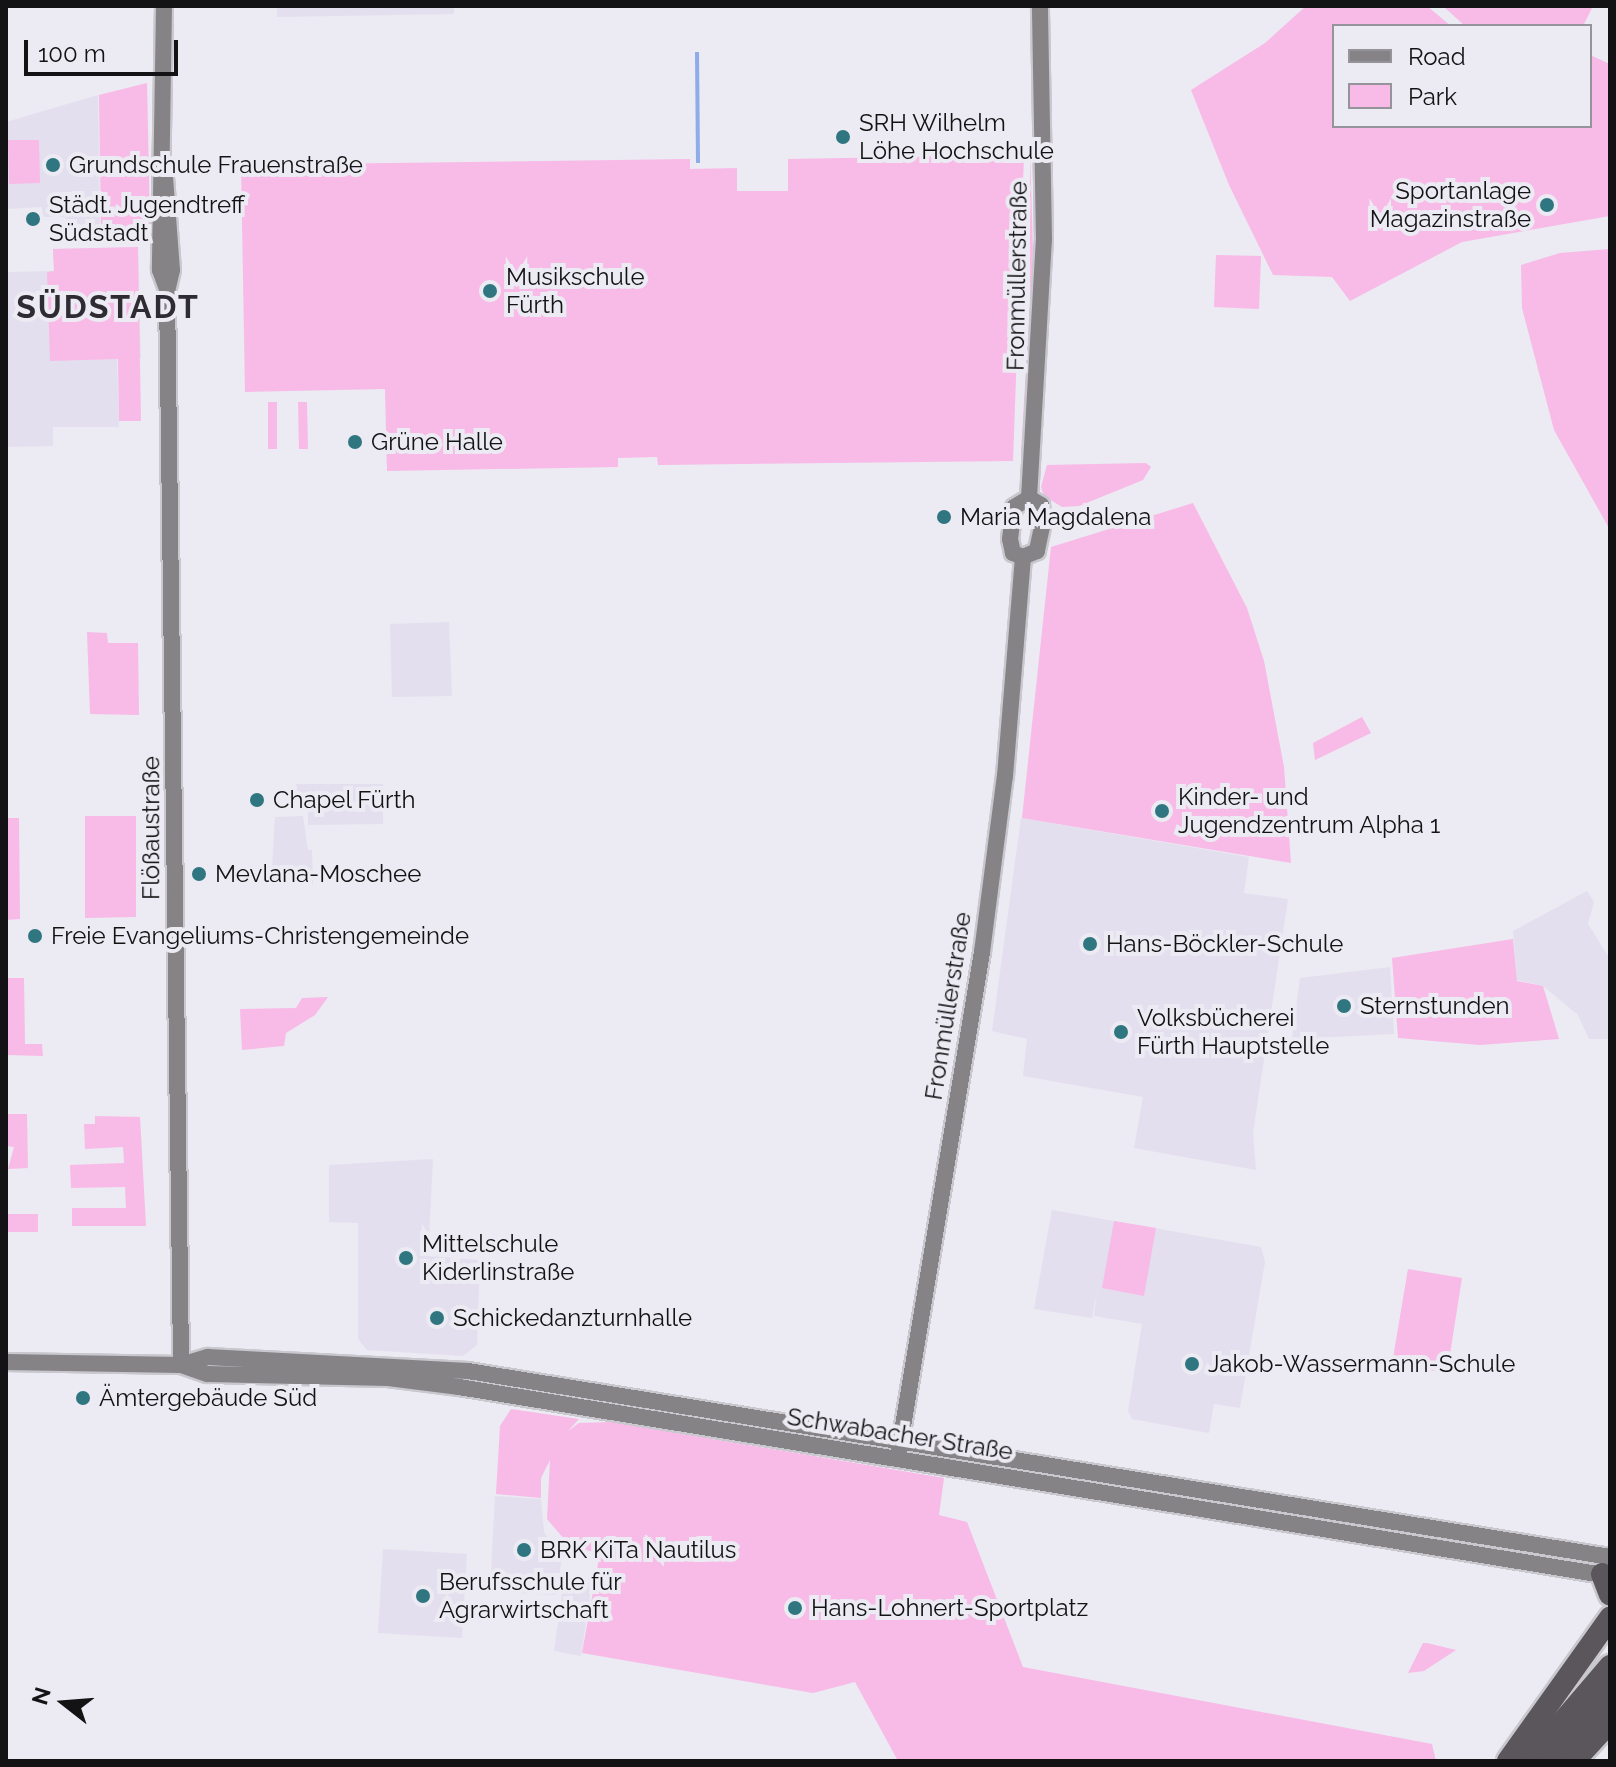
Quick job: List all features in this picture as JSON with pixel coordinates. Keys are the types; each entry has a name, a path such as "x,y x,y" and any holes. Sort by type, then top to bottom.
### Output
{"highway":[{"path":"1508,1761 1608,1621 1608,1580"},
{"path":"1529,1761 1610,1666"},
{"path":"1552,1761 1610,1692"},
{"path":"1574,1761 1610,1722"}],"main road":[{"name":"Flößaustraße","path":"164,6 165,177 172,240 167,291 181,1365"},
{"name":"Fronmüllerstraße","path":"1029,498 1044,240 1040,6"},
{"name":"Fronmüllerstraße","path":"1029,498 1041,505 1044,516 1037,551 1023,557 1013,553 1010,539 1014,507 1029,498"},
{"name":"Fronmüllerstraße","path":"897,1459 982,952 1005,776 1023,557"},
{"name":"Schwabacher Straße","path":"6,1362 181,1365 208,1357 468,1371 900,1442 1608,1580"},
{"name":"Schwabacher Straße","path":"181,1365 207,1374 425,1382 1608,1580"}],"shaded area":[{"path":"277,6 454,6 454,14 277,17"},
{"name":"Grundschule Frauenstraße","path":"98,95 100,227 65,227 65,217 43,217 42,207 6,209 6,122"},
{"path":"138,247 141,358 117,359 119,427 53,427 53,446 6,447 6,272 54,271 53,249"},
{"path":"449,622 452,696 392,697 390,624"},
{"path":"296,784 383,784 383,824 308,825 308,807 296,807"},
{"path":"303,816 308,850 312,850 313,884 271,884 275,817"},
{"name":"Hans-Böckler-Schule","path":"1021,818 1249,857 1244,893 1288,899 1253,1133 1256,1170 1134,1148 1143,1097 1023,1076 1027,1039 992,1031"},
{"path":"1587,891 1594,902 1588,924 1610,959 1610,1039 1589,1039 1578,1015 1543,986 1517,980 1513,931"},
{"name":"Sternstunden","path":"1390,967 1394,1034 1292,1039 1300,978"},
{"name":"Mittelschule Kiderlinstraße","path":"433,1159 428,1256 480,1260 477,1345 463,1356 367,1350 358,1339 358,1223 329,1222 329,1165"},
{"name":"Jakob-Wassermann-Schule","path":"1052,1210 1261,1247 1265,1262 1240,1408 1214,1404 1209,1433 1132,1419 1128,1411 1142,1324 1094,1316 1097,1292 1092,1318 1034,1309"},
{"name":"BRK KiTa Nautilus","path":"495,1496 541,1499 544,1532 562,1558 556,1595 490,1592"},
{"name":"Berufsschule für Agrarwirtschaft","path":"383,1549 467,1554 462,1638 378,1633"},
{"path":"564,1579 592,1582 581,1656 554,1651"}],"green space":[{"path":"1306,6 1427,6 1449,24 1332,24 1332,128 1592,128 1592,56 1610,64 1610,216 1462,242 1350,301 1332,277 1273,275 1229,185 1191,90 1265,43"},
{"path":"1443,6 1593,6 1584,24 1463,24"},
{"path":"147,83 150,227 101,227 99,95"},
{"path":"8,140 39,140 40,183 9,184"},
{"path":"1030,149 1033,251 1025,453 1021,452 1030,301"},
{"path":"1024,155 1013,461 658,465 657,457 618,458 618,467 387,471 385,389 245,392 241,165 690,159 690,169 737,168 737,191 788,191 788,159"},
{"path":"138,247 141,421 119,421 118,359 50,361 47,272 54,271 53,249"},
{"path":"1610,249 1610,530 1554,430 1522,308 1521,265 1560,253"},
{"path":"1216,255 1261,256 1259,309 1214,307"},
{"path":"268,402 277,402 277,449 268,449"},
{"path":"298,402 307,402 308,449 299,449"},
{"path":"1146,463 1151,467 1143,480 1079,506 1062,507 1044,496 1041,487 1047,465"},
{"path":"1193,503 1247,608 1264,661 1284,767 1291,863 1022,818 1051,547"},
{"path":"87,632 107,633 108,643 138,643 139,715 90,714"},
{"path":"1362,717 1371,733 1315,760 1313,743"},
{"path":"85,816 136,816 136,917 85,918"},
{"path":"6,818 19,818 20,919 6,920"},
{"path":"1513,939 1517,981 1543,986 1559,1039 1480,1045 1398,1038 1392,958"},
{"path":"6,978 24,978 25,1044 42,1044 43,1056 6,1055"},
{"path":"328,997 315,1015 286,1033 284,1046 242,1050 240,1009 296,1008 302,998"},
{"path":"6,1114 27,1114 28,1168 8,1169 14,1147 6,1146"},
{"path":"95,1116 140,1117 146,1226 72,1226 72,1208 126,1208 125,1187 71,1188 70,1165 124,1163 123,1147 85,1149 84,1124 95,1124"},
{"path":"6,1214 38,1214 38,1232 6,1232"},
{"path":"1114,1221 1156,1228 1144,1296 1102,1288"},
{"path":"1408,1269 1462,1278 1447,1373 1392,1364"},
{"name":"Hans-Lohnert-Sportplatz","path":"511,1409 579,1419 568,1431 579,1423 612,1422 944,1478 939,1515 967,1522 1023,1667 1432,1744 1436,1761 898,1761 855,1682 813,1693 582,1653 600,1553 571,1547 547,1519 550,1460 541,1478 541,1498 496,1494 500,1426"},
{"path":"1423,1643 1456,1650 1424,1671 1408,1673"}],"water":[{"path":"695,52 699,52 700,163 696,163"}],"place":[{"name":"SRH Wilhelm Löhe Hochschule","path":"843,137"},
{"name":"Grundschule Frauenstraße","path":"53,165"},
{"name":"Sportanlage Magazinstraße","path":"1547,205"},
{"name":"Städt. Jugendtreff Südstadt","path":"33,219"},
{"name":"Musikschule Fürth","path":"490,291"},
{"name":"Grüne Halle","path":"355,442"},
{"name":"Maria Magdalena","path":"944,517"},
{"name":"Chapel Fürth","path":"257,800"},
{"name":"Kinder- und Jugendzentrum Alpha 1","path":"1162,811"},
{"name":"Mevlana-Moschee","path":"199,874"},
{"name":"Freie Evangeliums-Christengemeinde","path":"35,936"},
{"name":"Hans-Böckler-Schule","path":"1090,944"},
{"name":"Sternstunden","path":"1344,1006"},
{"name":"Volksbücherei Fürth Hauptstelle","path":"1121,1032"},
{"name":"Mittelschule Kiderlinstraße","path":"406,1258"},
{"name":"Schickedanzturnhalle","path":"437,1318"},
{"name":"Jakob-Wassermann-Schule","path":"1192,1364"},
{"name":"Ämtergebäude Süd","path":"83,1398"},
{"name":"BRK KiTa Nautilus","path":"524,1550"},
{"name":"Berufsschule für Agrarwirtschaft","path":"423,1596"},
{"name":"Hans-Lohnert-Sportplatz","path":"795,1608"}],"district":[{"name":"SÜDSTADT","path":"108,307"}]}
